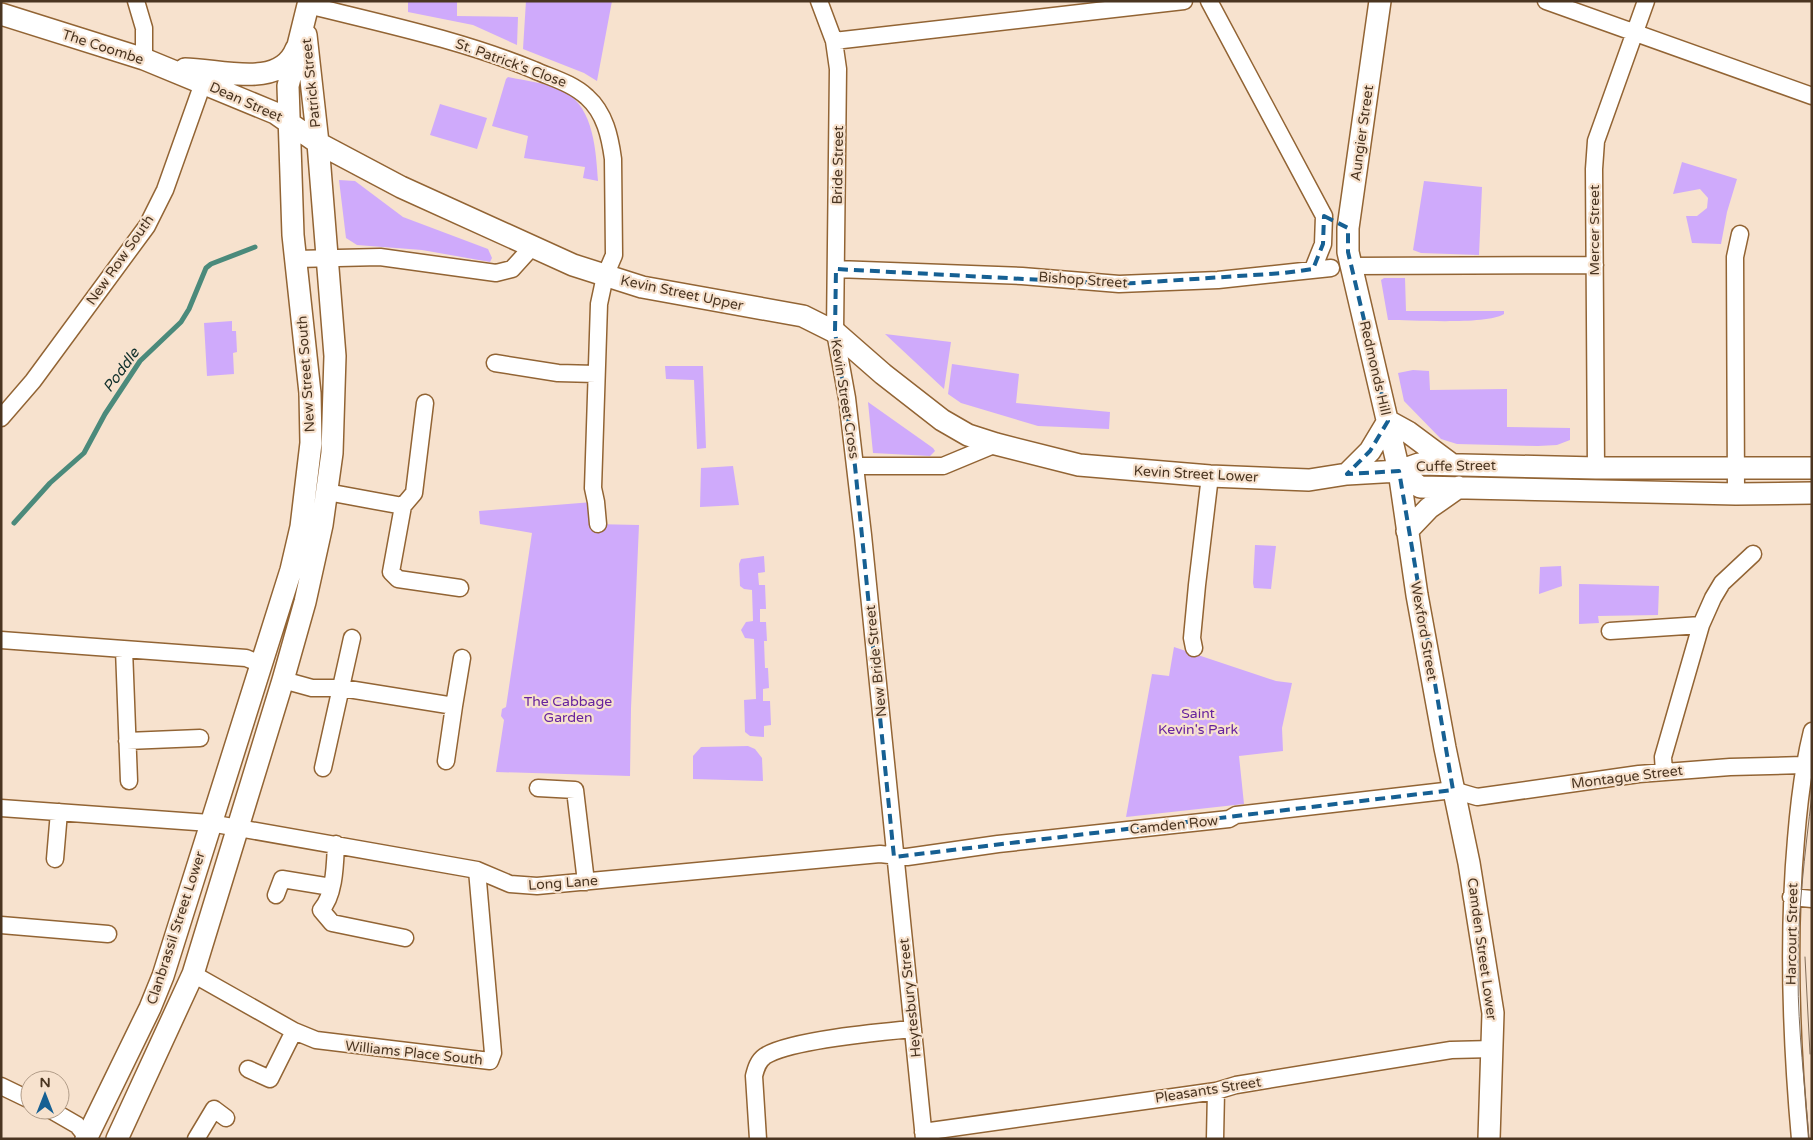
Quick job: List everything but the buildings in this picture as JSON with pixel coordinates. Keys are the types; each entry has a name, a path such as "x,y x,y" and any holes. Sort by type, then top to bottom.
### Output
{"main road":[{"name":"Aungier Street","path":"1341,267 1348,252 1348,228 1380,1"},
{"path":"153,63 255,74 282,68 293,56 307,10"},
{"name":"Patrick Street","path":"289,121 288,86 307,10"},
{"name":"Patrick Street","path":"307,10 318,143"},
{"name":"The Coombe","path":"1,14 153,63 203,83"},
{"name":"Dean Street","path":"203,83 289,121"},
{"name":"Kevin Street Upper","path":"289,121 318,143 401,187 532,247 605,276 688,297 803,316 835,332"},
{"name":"New Street South","path":"210,823 291,570 308,478 311,443 310,393 296,259 289,121"},
{"name":"New Street South","path":"237,827 283,680 315,560 327,492 336,388 318,143"},
{"name":"Redmonds Hill","path":"1341,267 1388,421 1399,471"},
{"name":"Kevin Street Lower","path":"835,332 883,374 942,420 968,435 1079,465 1210,476 1309,480 1347,474 1399,471"},
{"path":"1347,474 1370,451 1388,421 1408,432 1451,464"},
{"name":"Cuffe Street","path":"1399,471 1419,464 1596,468 1812,468"},
{"name":"Cuffe Street","path":"1399,471 1420,487 1736,494 1812,493"},
{"name":"Wexford Street","path":"1399,471 1407,531 1453,790"},
{"path":"1407,531 1430,508 1459,487"},
{"name":"Camden Street Lower","path":"1453,790 1469,863 1493,1013 1489,1139"},
{"name":"Clanbrassil Street Lower","path":"87,1138 150,1008 163,976 210,823"},
{"name":"Clanbrassil Street Lower","path":"117,1139 193,974 237,827"}],"street":[{"path":"136,1 153,63"},
{"name":"Bride Street","path":"818,1 834,41 838,69 835,332"},
{"path":"834,41 1184,1"},
{"path":"1209,1 1324,216 1323,244 1313,269"},
{"path":"1546,1 1812,96"},
{"name":"Mercer Street","path":"1596,468 1594,265 1596,141 1646,1"},
{"name":"St. Patrick's Close","path":"307,10 473,48 575,87 589,99 601,114 608,131 613,159 614,255 605,276 598,304 593,488 598,524"},
{"name":"New Row South","path":"1,418 33,381 147,226 165,190 203,83"},
{"path":"1324,216 1348,228"},
{"path":"1736,494 1735,257 1740,234"},
{"path":"296,259 380,257 496,273 512,269 532,247"},
{"name":"Bishop Street","path":"836,269 1022,276 1119,284 1218,280 1341,267 1594,265"},
{"name":"Kevin Street Cross","path":"835,332 847,398 855,466"},
{"path":"495,363 558,374 596,374"},
{"path":"425,403 414,493 403,506 391,566 392,576 398,579 460,588"},
{"path":"855,466 943,466 996,444"},
{"name":"New Bride Street","path":"855,466 894,857"},
{"path":"1194,648 1192,638 1210,476"},
{"path":"327,492 403,506"},
{"path":"1664,772 1663,757 1701,625 1722,583 1753,554"},
{"path":"1610,631 1701,625"},
{"path":"323,768 352,638"},
{"path":"1,640 246,658 261,664"},
{"path":"124,650 129,781"},
{"path":"446,761 462,658"},
{"path":"283,680 312,688 342,688 454,706"},
{"name":"Harcourt Street","path":"1800,1139 1790,1020 1791,898 1803,765 1812,731"},
{"path":"127,741 200,738"},
{"name":"Montague Street","path":"1453,790 1477,797 1639,774 1730,767 1803,765"},
{"path":"538,788 575,790 586,882"},
{"name":"Camden Row","path":"894,857 1229,819 1236,815 1453,790"},
{"name":"Long Lane","path":"1,808 210,823 237,827 477,870 520,886 586,882 883,854 894,857"},
{"path":"54,859 59,812"},
{"path":"336,844 331,887 322,910 332,923 405,938"},
{"name":"Heytesbury Street","path":"894,857 924,1135"},
{"name":"Williams Place South","path":"193,974 294,1031 316,1040 339,1045 490,1061 493,1053 477,870"},
{"path":"276,895 282,879 331,887"},
{"path":"1791,898 1812,899"},
{"path":"1,925 108,934"},
{"path":"758,1139 754,1076 756,1066 765,1056 788,1048 824,1041 913,1029"},
{"path":"248,1068 270,1079 294,1031"},
{"name":"Pleasants Street","path":"924,1135 1216,1091 1236,1085 1451,1050 1493,1049"},
{"path":"1,1086 20,1095"},
{"path":"1215,1139 1216,1091"},
{"path":"196,1139 214,1110 226,1118"},
{"path":"70,1120 77,1124 87,1138"}],"highlighted area":[{"path":"1324,216 1348,228 1348,252 1388,421 1370,451 1347,474 1399,471 1453,790 894,857 855,466 835,332 836,269 1119,284 1284,273 1313,269 1323,244"}],"green space":[{"path":"408,1 457,1 457,16 518,17 517,45 473,25 408,12"},
{"path":"526,1 612,1 597,81 584,73 523,49"},
{"path":"508,77 552,86 575,99 588,120 592,132 598,181 583,178 585,167 524,158 528,136 492,126"},
{"path":"440,104 487,118 477,149 430,135"},
{"path":"1682,162 1737,179 1727,212 1721,244 1692,243 1686,216 1697,216 1707,208 1708,198 1700,189 1673,194"},
{"path":"339,180 355,181 403,217 488,249 492,258 490,262 422,250 357,245 346,238"},
{"path":"1424,181 1482,187 1479,255 1421,253 1413,250"},
{"path":"1384,278 1405,278 1406,311 1504,311 1504,314 1482,320 1466,321 1388,320 1381,280"},
{"path":"232,321 232,331 236,331 237,352 233,353 234,374 207,376 204,323"},
{"path":"885,334 951,342 944,389"},
{"path":"952,364 1019,374 1016,403 1110,412 1109,429 1038,426 961,403 948,394"},
{"path":"665,366 703,366 706,448 697,449 694,380 666,379"},
{"path":"1413,370 1429,371 1430,390 1507,389 1507,427 1570,428 1570,440 1557,445 1538,446 1457,444 1441,439 1404,401 1398,373"},
{"path":"868,402 935,451 930,456 873,453"},
{"path":"733,466 739,505 700,507 701,468"},
{"name":"The Cabbage Garden","path":"593,502 593,524 639,525 630,776 496,772 504,720 501,716 502,709 506,707 532,533 480,524 479,511"},
{"path":"1255,545 1276,546 1271,589 1254,588"},
{"path":"764,556 765,572 758,573 759,585 765,585 766,609 760,609 760,622 766,622 767,641 764,641 765,668 768,668 769,688 763,689 763,701 770,701 771,725 764,726 764,737 750,736 745,732 744,700 756,699 754,639 745,638 741,630 746,622 753,621 752,590 744,589 740,586 739,564 741,559"},
{"path":"1561,566 1562,586 1539,594 1540,567"},
{"path":"1579,584 1659,586 1658,615 1598,616 1599,623 1579,624"},
{"name":"Saint Kevin's Park","path":"1174,647 1276,681 1292,683 1282,728 1283,751 1239,756 1244,804 1126,817 1152,674 1169,676"},
{"path":"748,746 755,749 762,758 763,781 693,779 693,756 701,747"}],"waterway":[{"name":"Poddle","path":"14,523 50,483 84,453 105,414 140,361 181,322 189,309 206,268 211,264 255,247"}],"tram line":[{"path":"1809,1139 1799,1017 1798,953 1802,885 1812,794"},
{"path":"1805,957 1810,1054"}]}
